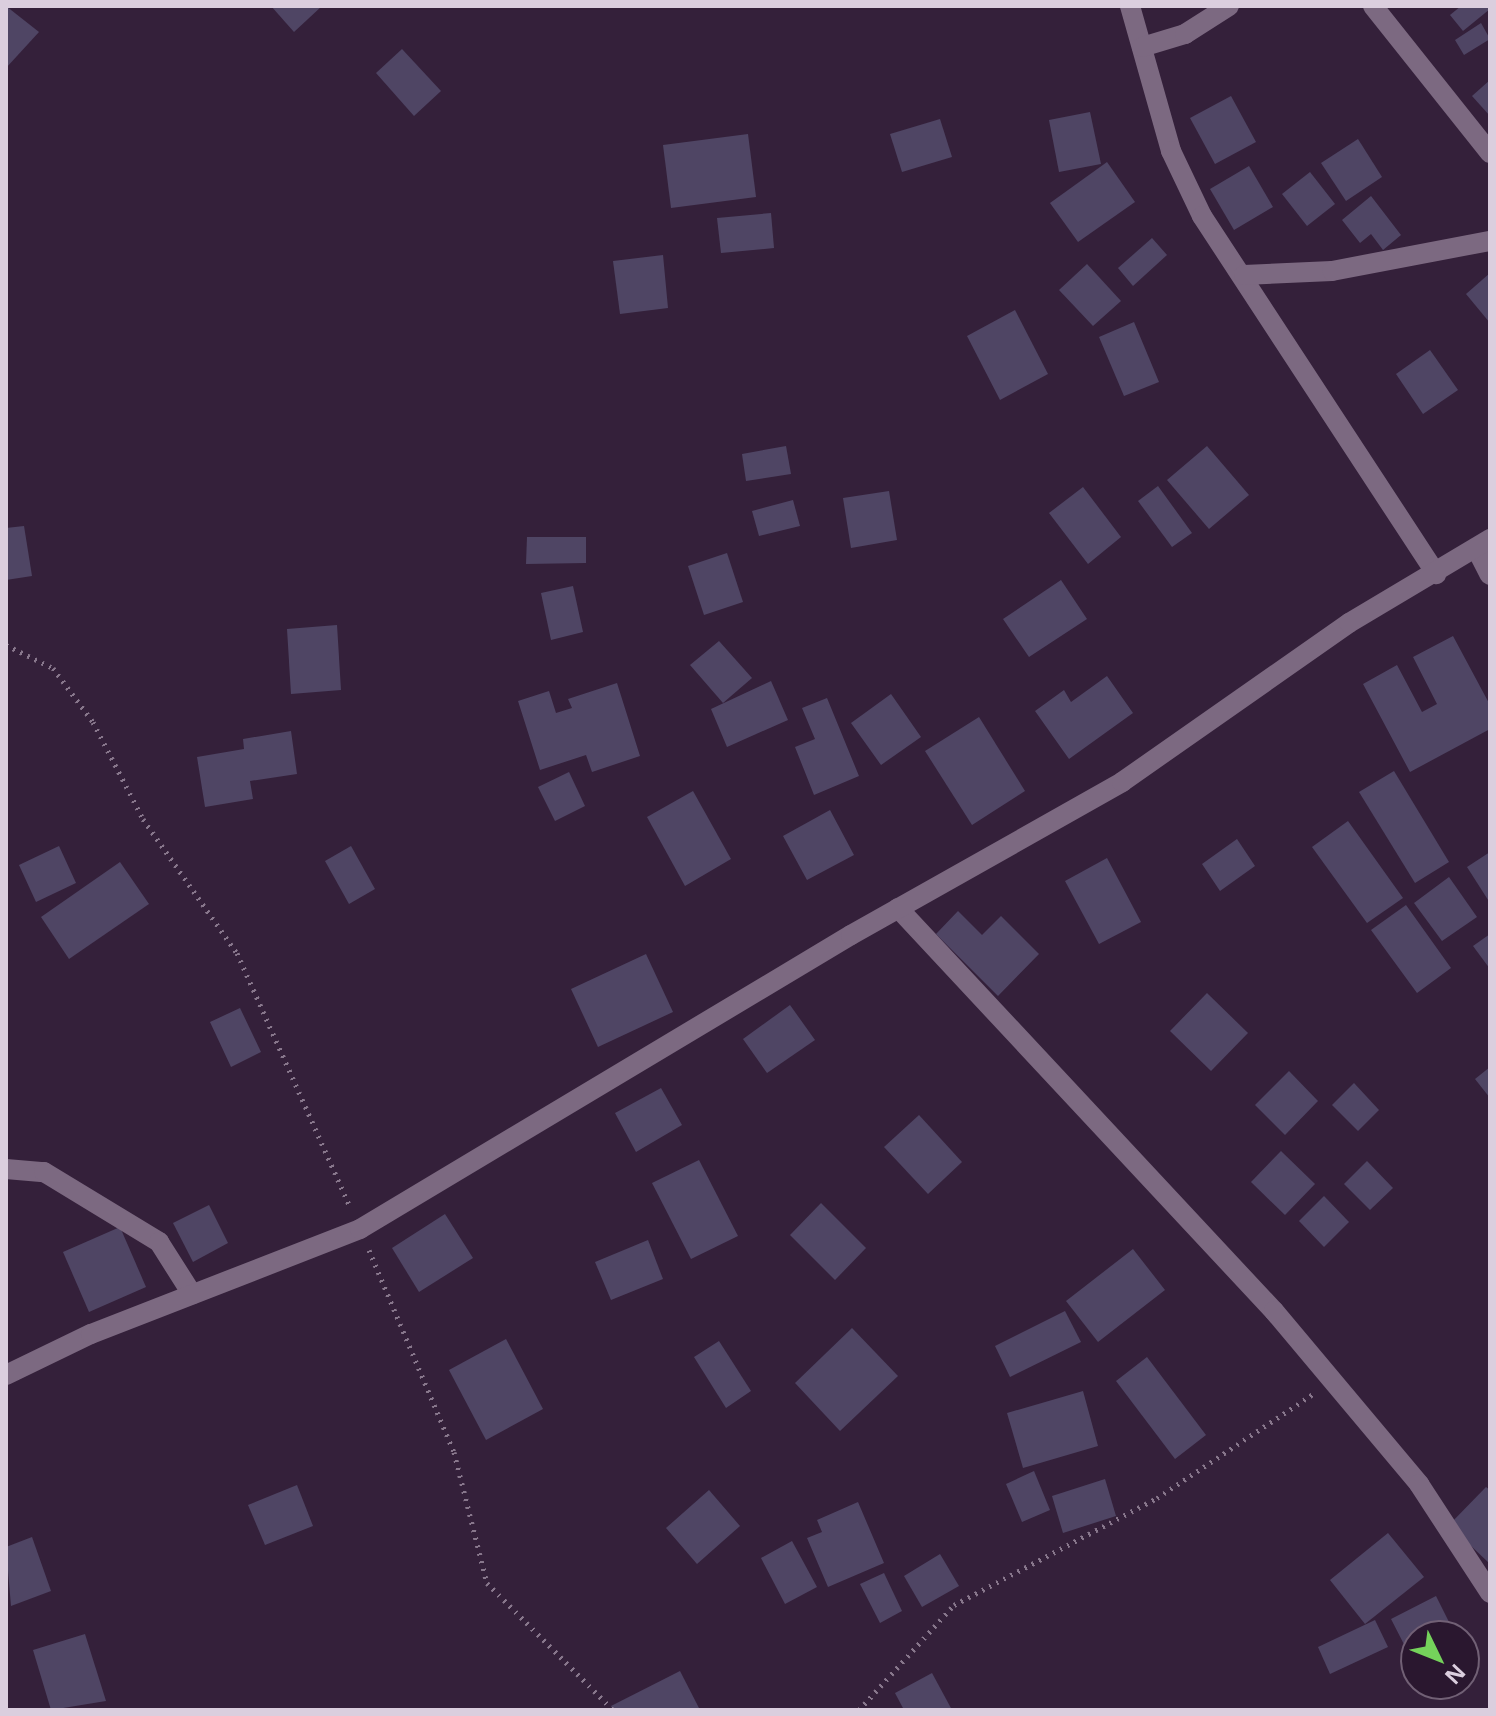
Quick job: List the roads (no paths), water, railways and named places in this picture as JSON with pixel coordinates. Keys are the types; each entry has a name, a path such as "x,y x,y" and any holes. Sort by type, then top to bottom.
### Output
{"street":[{"path":"1130,6 1171,151 1202,216 1244,275 1436,574"},
{"path":"1142,47 1185,34 1229,6"},
{"path":"1373,6 1490,153"},
{"path":"1244,275 1332,271 1490,241"},
{"path":"6,1375 192,1294 360,1229 898,908 1122,782 1349,623 1483,544 1490,575"},
{"path":"898,908 1274,1311 1419,1484 1490,1593"},
{"path":"6,1169 44,1172 159,1242 192,1294"}]}
